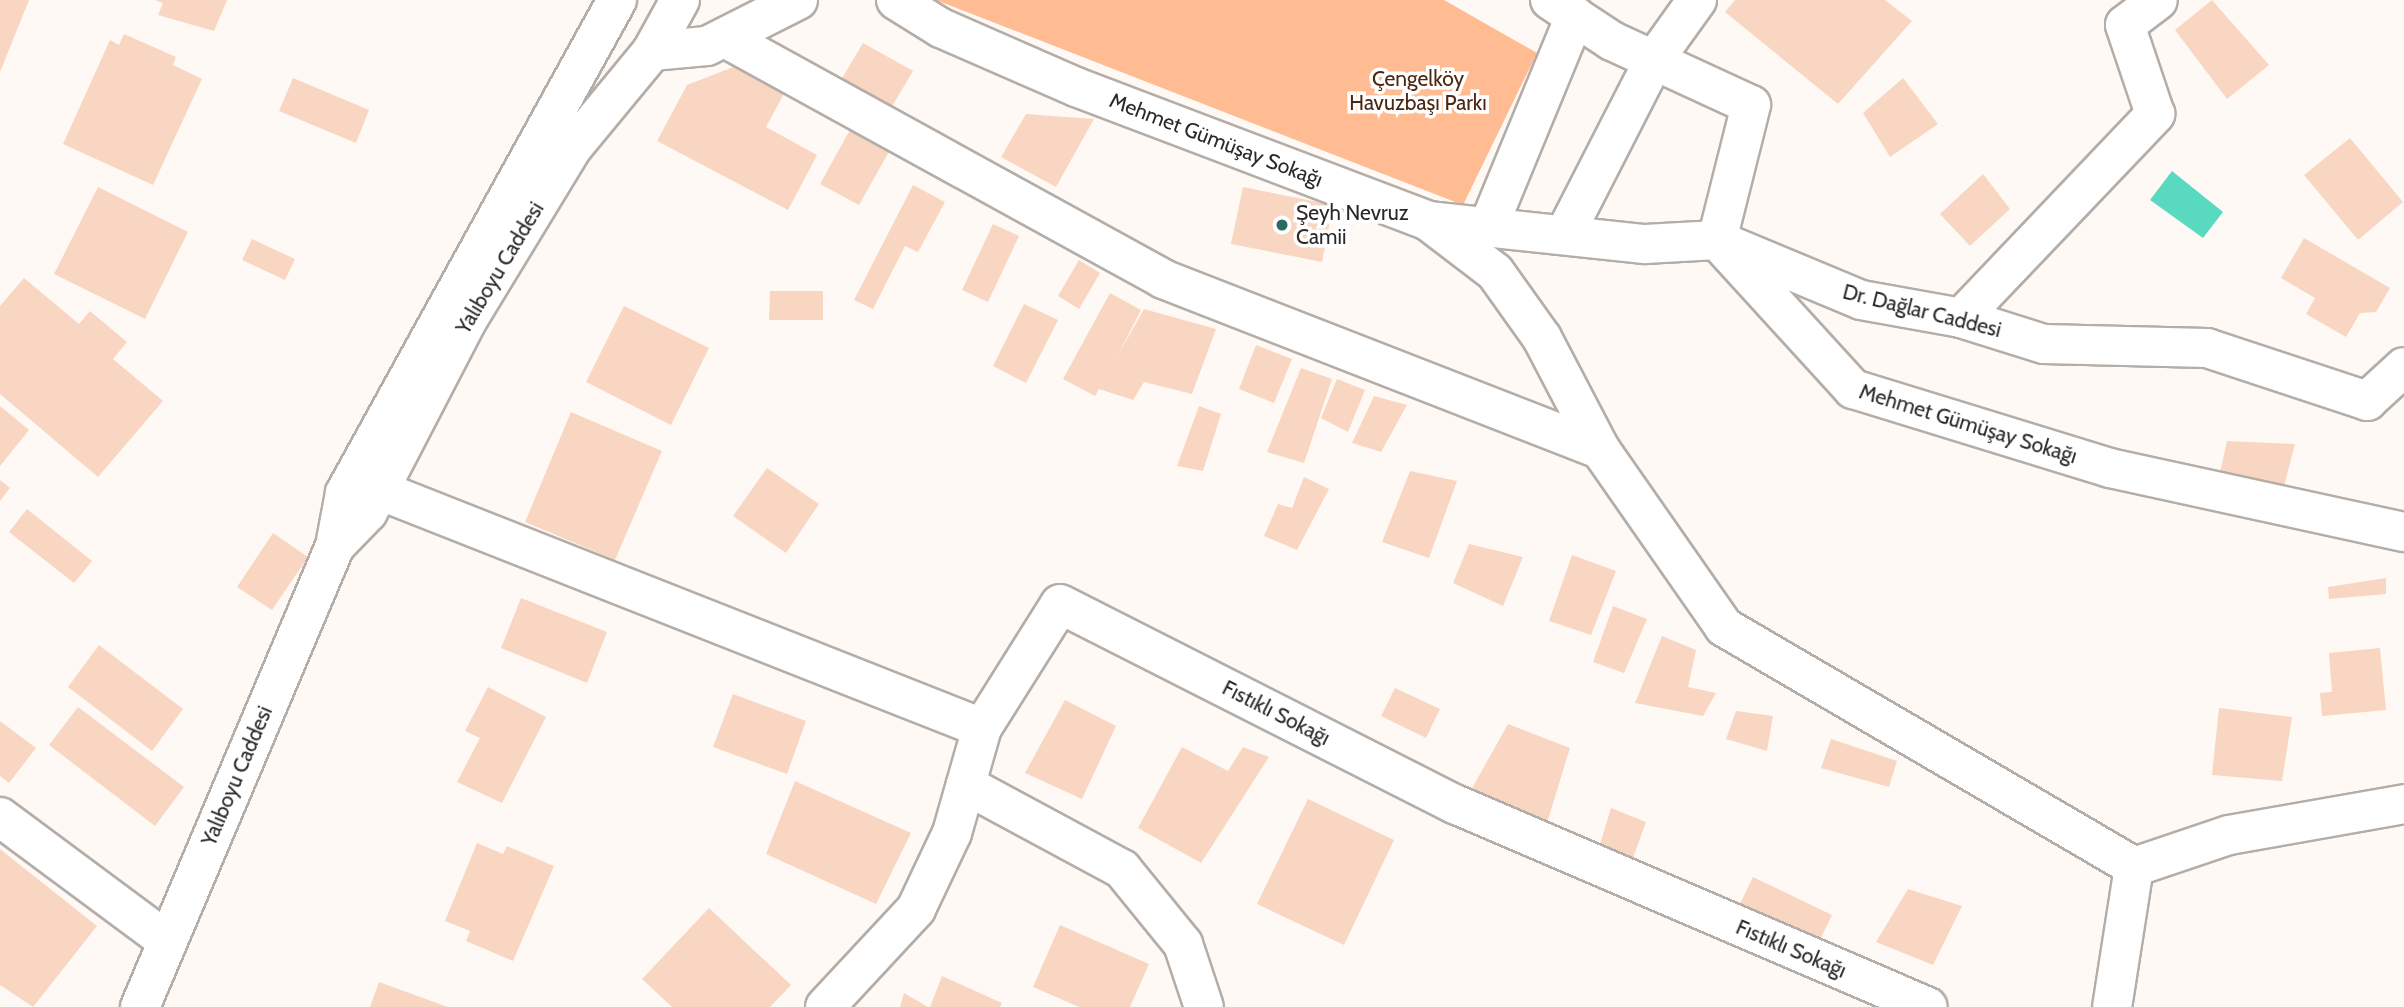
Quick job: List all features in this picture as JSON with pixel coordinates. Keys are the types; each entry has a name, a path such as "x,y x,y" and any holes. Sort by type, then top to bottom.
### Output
{"street":[{"name":"Yalıboyu Caddesi","path":"140,1007 335,546 345,494 617,0"},
{"name":"Yalıboyu Caddesi","path":"335,546 379,490 467,321 573,147 652,51 680,0"},
{"path":"652,51 727,39 798,0"},
{"name":"Mehmet Gümüşay Sokağı","path":"896,0 940,29 1076,87 1428,221 1496,272 1542,338 1600,449 1724,627 2134,867"},
{"path":"1565,234 1654,60 1697,0"},
{"path":"1961,318 2155,114 2125,25 2158,0"},
{"path":"1489,225 1562,8 1654,60 1751,105 1717,240"},
{"path":"727,39 1163,279 1600,449"},
{"name":"Dr. Dağlar Caddesi","path":"1428,221 1489,225 1645,244 1717,240 1861,300 1961,318 2044,344 2207,348 2367,401 2404,367"},
{"name":"Mehmet Gümüşay Sokağı","path":"1717,240 1853,389 2110,468 2404,532"},
{"path":"379,490 982,728"},
{"name":"Fıstıklı Sokağı","path":"825,1007 916,909 966,785 982,728 1060,604 1457,805 1927,1007"},
{"path":"966,785 1122,869 1183,944 1204,1007"},
{"path":"2112,1007 2134,867 2230,835 2404,804"},
{"path":"0,817 167,941"}],"green space":[{"name":"Çengelköy Havuzbaşı Parkı","path":"936,0 1444,0 1537,53 1463,205"}],"shaded area":[{"path":"2172,171 2223,212 2203,238 2150,200"}],"building":[{"path":"0,0 29,0 0,72"},
{"path":"155,0 227,0 214,31 158,15 163,3"},
{"path":"1735,0 1885,0 1912,21 1838,104 1725,12"},
{"path":"2212,0 2269,65 2227,99 2175,30"},
{"path":"124,34 176,57 173,65 202,79 153,185 63,144 110,40 119,45"},
{"path":"863,43 913,71 891,108 841,80"},
{"path":"741,64 787,88 766,127 817,155 788,210 657,141 687,85"},
{"path":"293,78 369,110 356,143 279,111"},
{"path":"1903,78 1938,124 1890,157 1863,113"},
{"path":"1026,114 1094,119 1056,187 1001,157"},
{"path":"851,128 890,150 859,205 820,184"},
{"path":"2350,138 2403,202 2358,240 2304,175"},
{"path":"1983,174 2010,209 1970,246 1940,214"},
{"path":"913,185 945,202 918,252 905,246 873,309 854,300"},
{"path":"98,187 188,232 145,319 54,274"},
{"name":"Şeyh Nevruz Camii","path":"1243,187 1333,205 1322,262 1231,244"},
{"path":"993,224 1019,236 988,302 962,290"},
{"path":"2304,238 2390,288 2376,312 2360,313 2346,337 2306,314 2315,298 2281,278"},
{"path":"252,239 295,259 285,280 242,260"},
{"path":"1079,260 1100,273 1079,309 1058,296"},
{"path":"24,278 79,324 90,311 127,342 113,359 163,401 98,477 0,394 0,306"},
{"path":"770,291 823,291 823,320 769,320"},
{"path":"1110,293 1141,310 1117,357 1144,309 1216,329 1192,394 1144,382 1133,400 1099,389 1095,396 1063,379"},
{"path":"1024,304 1058,320 1026,383 993,366"},
{"path":"624,306 709,348 671,425 586,382"},
{"path":"1256,345 1292,359 1274,403 1239,389"},
{"path":"1301,368 1332,379 1304,463 1267,452"},
{"path":"1337,379 1365,390 1348,432 1321,418"},
{"path":"1374,396 1407,405 1381,452 1352,443"},
{"path":"0,406 29,430 0,466"},
{"path":"1199,406 1221,414 1203,471 1177,466"},
{"path":"571,412 662,451 615,560 525,522"},
{"path":"2227,441 2295,444 2283,490 2217,486"},
{"path":"767,468 819,504 786,553 733,516"},
{"path":"1410,471 1457,481 1429,558 1382,542"},
{"path":"1304,477 1329,489 1297,550 1264,536 1278,504 1292,508"},
{"path":"0,480 10,488 0,501"},
{"path":"27,509 92,561 74,583 9,532"},
{"path":"273,533 308,557 272,610 237,587"},
{"path":"1469,544 1523,557 1503,606 1453,583"},
{"path":"1572,555 1616,571 1591,635 1549,621"},
{"path":"2386,578 2386,594 2329,599 2328,587"},
{"path":"521,598 607,632 587,683 501,648"},
{"path":"1613,606 1647,619 1624,673 1593,662"},
{"path":"1662,636 1696,650 1688,687 1716,693 1703,716 1635,703"},
{"path":"99,645 183,709 152,751 68,687"},
{"path":"2380,648 2386,710 2322,716 2320,693 2332,692 2329,653"},
{"path":"488,687 546,717 502,803 457,782 480,738 465,731"},
{"path":"1395,688 1440,709 1426,738 1381,716"},
{"path":"733,694 806,721 787,774 713,747"},
{"path":"1065,700 1116,726 1082,799 1025,773"},
{"path":"78,707 184,787 155,826 49,745"},
{"path":"2219,708 2292,717 2282,781 2212,775"},
{"path":"1736,711 1773,716 1767,751 1726,739"},
{"path":"0,721 36,748 9,783 0,776"},
{"path":"1508,724 1570,748 1546,826 1466,799"},
{"path":"1831,739 1897,761 1889,787 1821,768"},
{"path":"1182,747 1228,771 1243,747 1269,757 1201,863 1138,828"},
{"path":"795,781 911,833 876,904 766,854"},
{"path":"1308,799 1394,840 1344,945 1257,904"},
{"path":"1611,808 1646,822 1629,869 1597,854"},
{"path":"477,843 503,854 507,846 554,866 513,961 466,941 470,931 445,921"},
{"path":"0,849 97,926 33,1007 0,985"},
{"path":"1753,877 1832,915 1815,950 1736,912"},
{"path":"1908,889 1962,906 1933,965 1876,942"},
{"path":"709,908 791,985 770,1007 672,1007 642,979"},
{"path":"1060,925 1149,964 1130,1007 1079,1007 1033,987"},
{"path":"942,976 1002,1003 1000,1007 930,1007"},
{"path":"379,982 448,1007 370,1007"},
{"path":"904,993 928,1007 900,1007"}],"place":[{"name":"Şeyh Nevruz Camii","path":"1282,225"}]}
